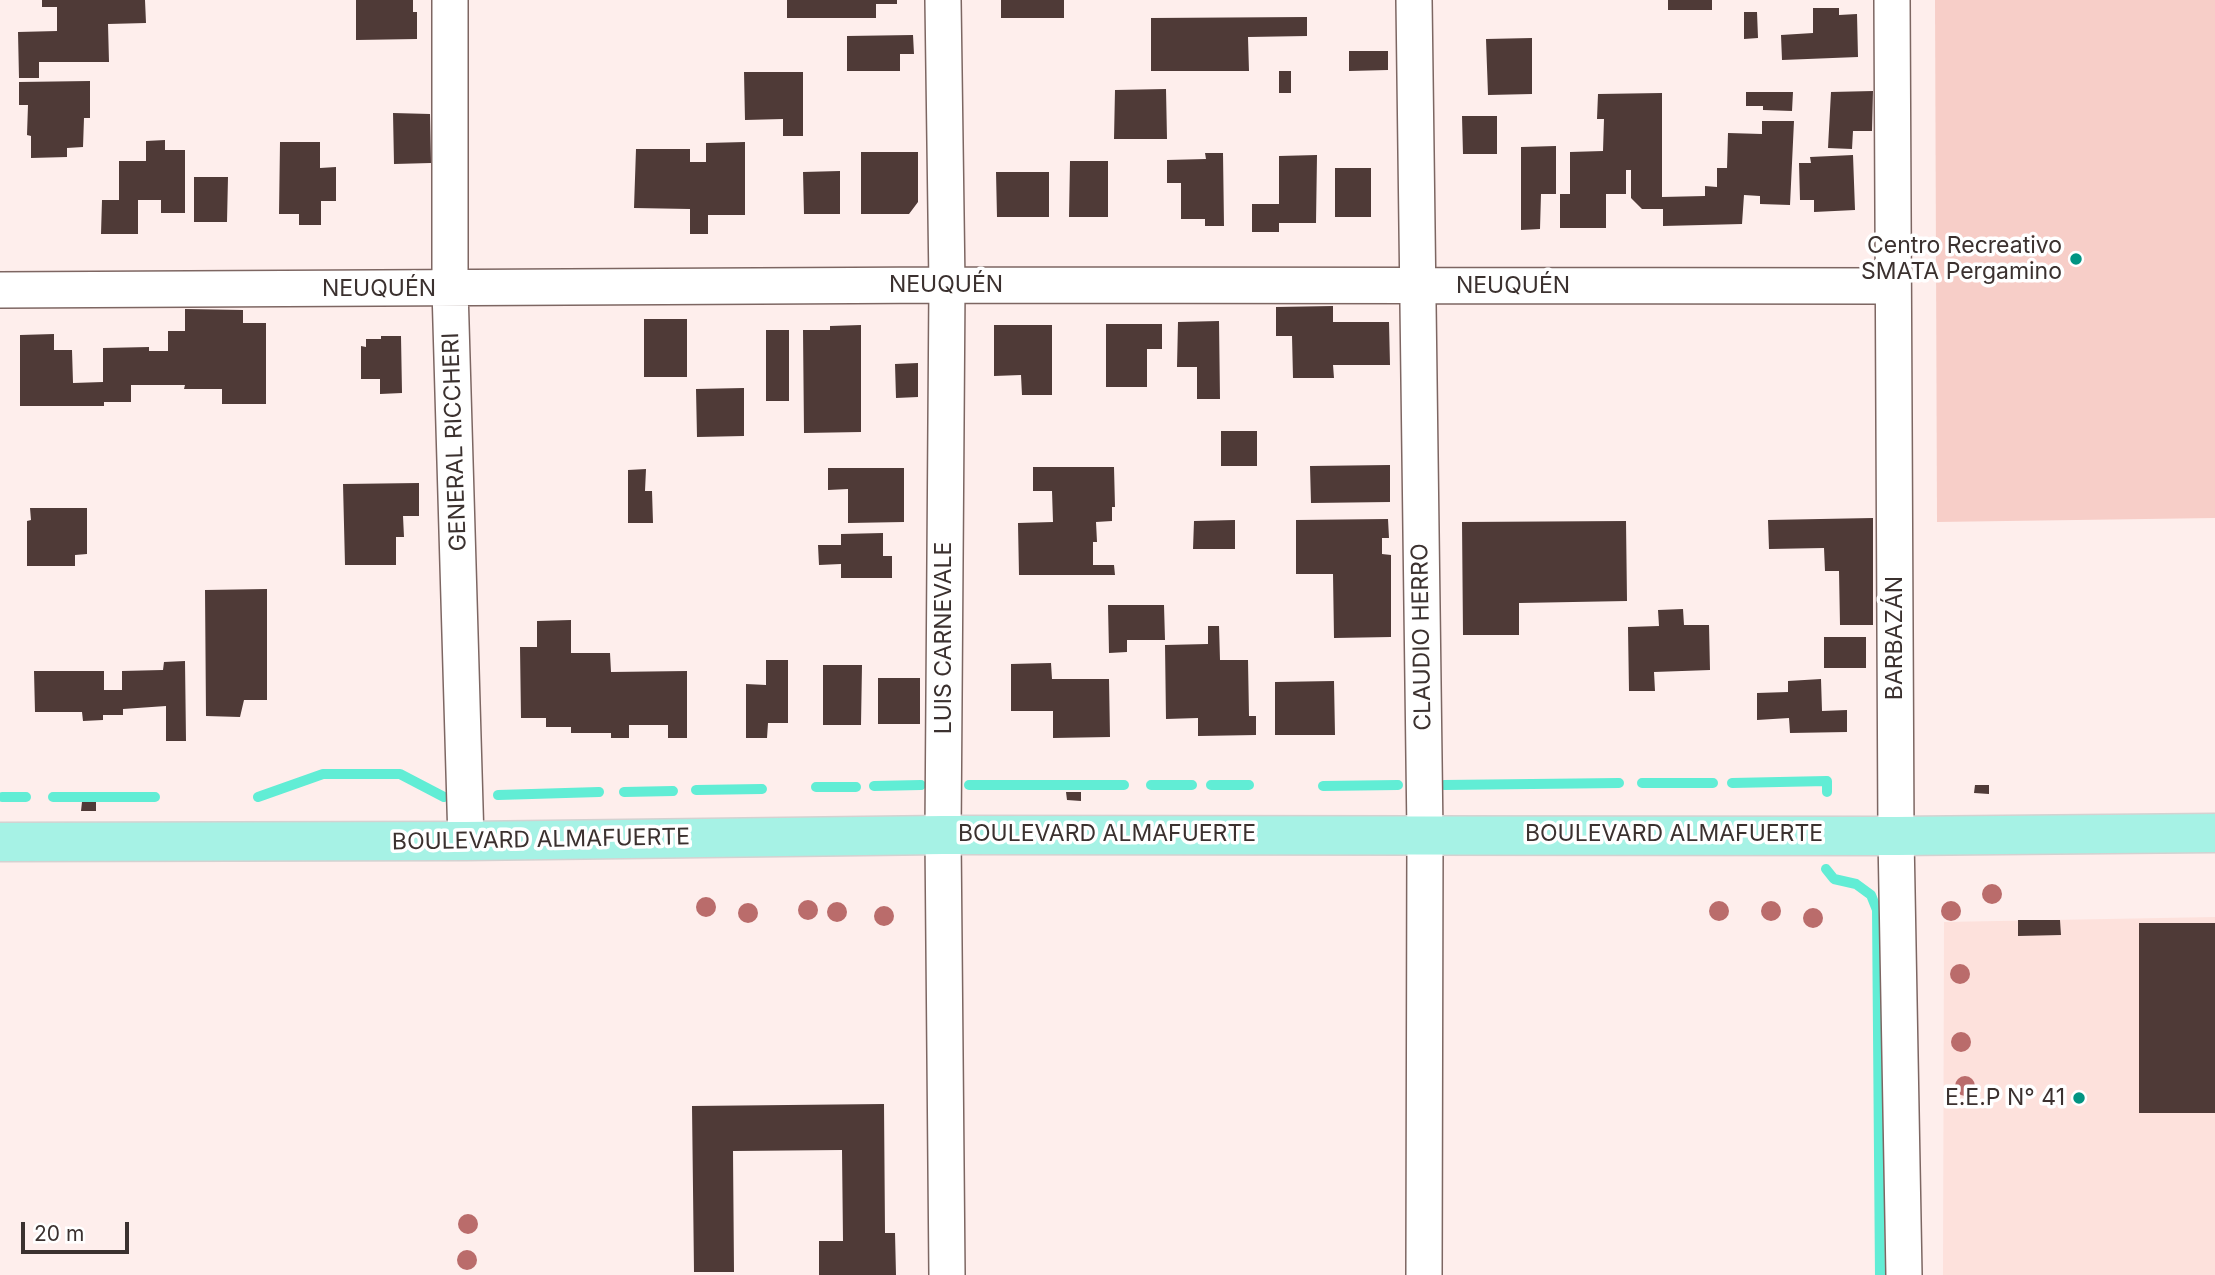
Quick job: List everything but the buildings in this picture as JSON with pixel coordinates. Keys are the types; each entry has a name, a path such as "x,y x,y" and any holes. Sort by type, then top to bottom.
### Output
{"main road":[{"name":"BOULEVARD ALMAFUERTE","path":"0,842 466,842 943,835 1896,836 2215,833"}],"street":[{"name":"GENERAL RICCHERI","path":"450,0 450,289 466,842"},
{"name":"LUIS CARNEVALE","path":"943,0 947,285 943,835 947,1275"},
{"name":"CLAUDIO HERRO","path":"1414,0 1425,834 1424,1275"},
{"name":"BARBAZÁN","path":"1892,0 1896,836 1904,1275"},
{"name":"NEUQUÉN","path":"0,290 947,285 1893,286"}],"shaded area":[{"name":"Centro Recreativo SMATA Pergamino","path":"1935,0 2215,0 2215,518 1937,522"},
{"name":"E.E.P N° 41","path":"2215,917 2215,1275 1943,1275 1944,922"}],"waterway":[{"path":"258,797 323,774 400,774 444,797"},
{"path":"1732,783 1827,781 1827,792"},
{"path":"1444,785 1619,783"},
{"path":"1642,783 1713,783"},
{"path":"874,786 921,785"},
{"path":"969,785 1124,785"},
{"path":"1151,785 1192,785"},
{"path":"1211,785 1249,785"},
{"path":"1323,786 1398,785"},
{"path":"816,787 856,787"},
{"path":"696,790 762,789"},
{"path":"624,792 673,791"},
{"path":"498,795 599,792"},
{"path":"2,797 26,797"},
{"path":"53,797 155,797"},
{"path":"1826,869 1834,879 1856,884 1871,895 1877,910 1880,1275"}],"place":[{"name":"Centro Recreativo SMATA Pergamino","path":"2076,259"},
{"name":"E.E.P N° 41","path":"2079,1098"}]}
